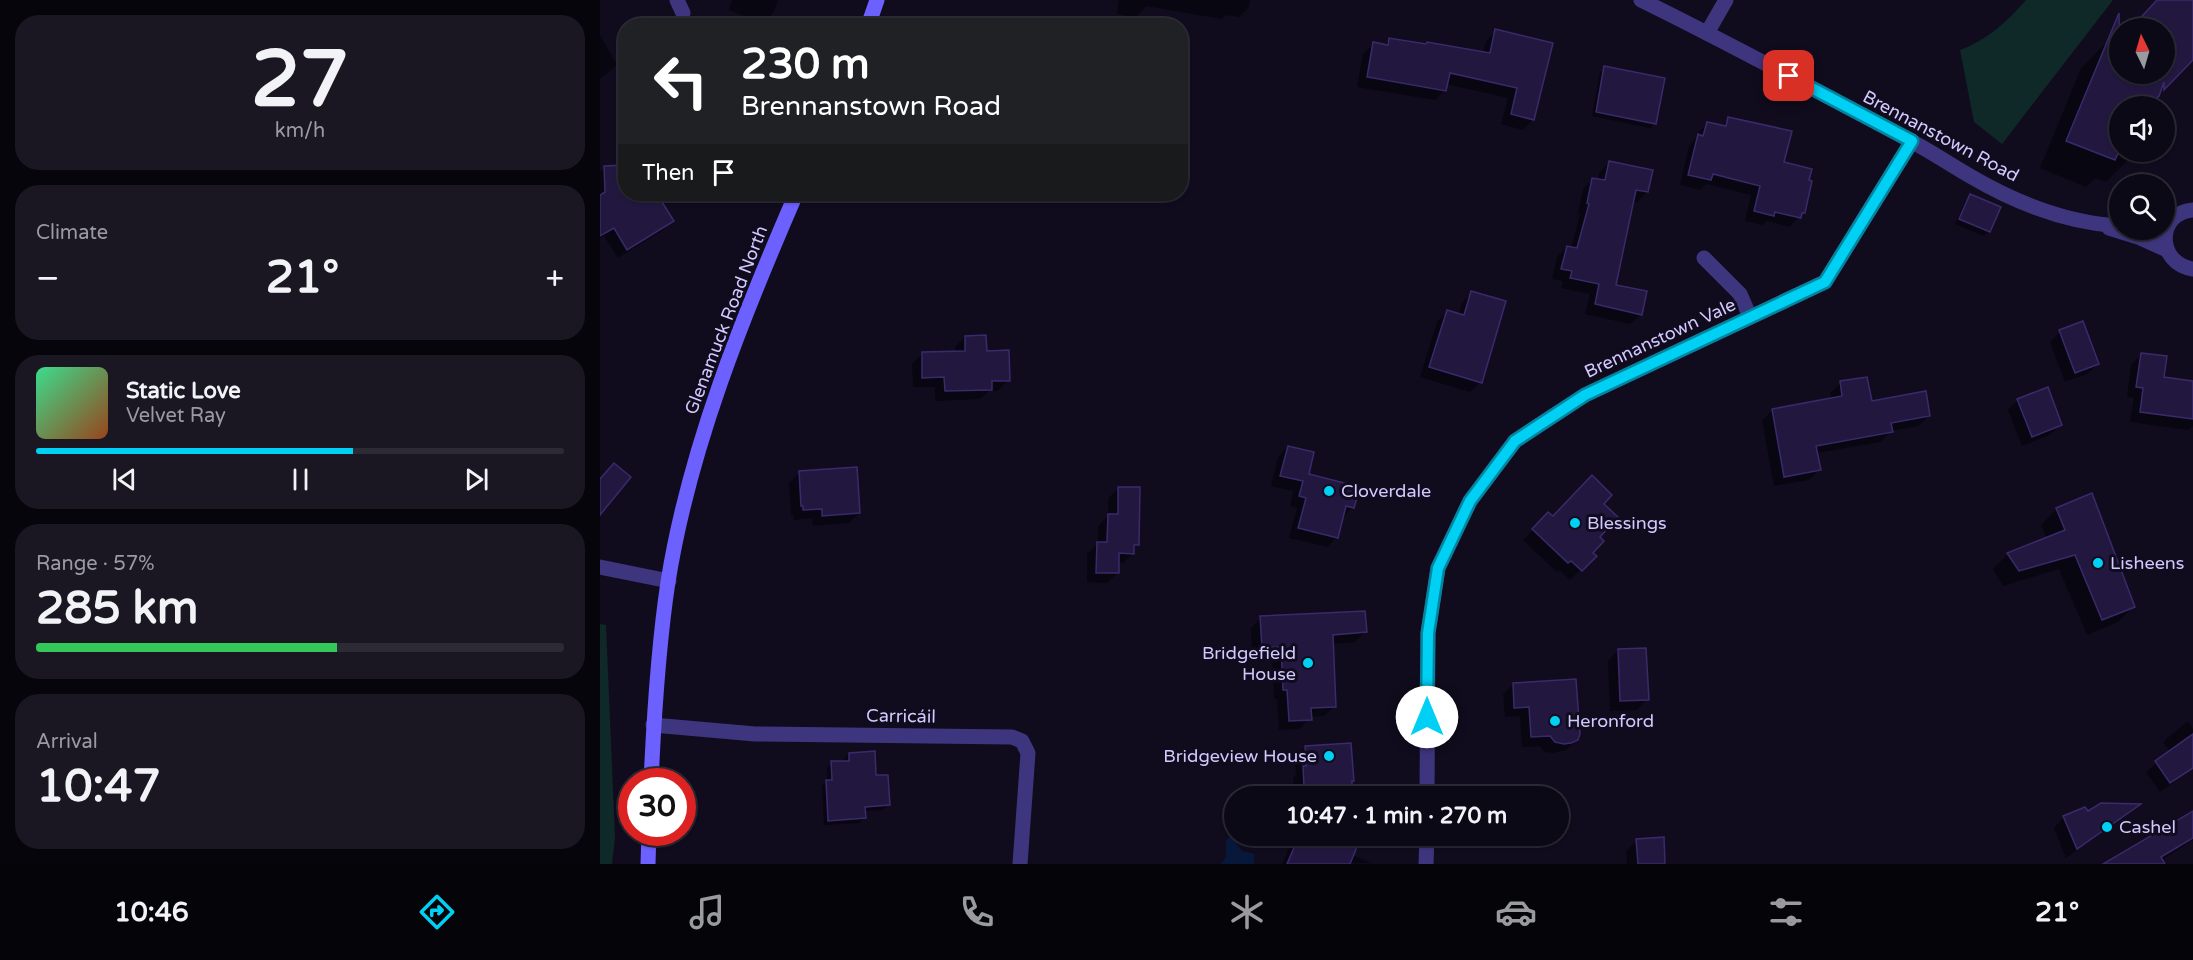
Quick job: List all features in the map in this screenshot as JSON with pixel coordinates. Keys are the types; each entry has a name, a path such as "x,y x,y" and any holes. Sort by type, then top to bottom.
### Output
{"main road":[{"path":"871,18 877,0"},
{"name":"Glenamuck Road North","path":"651,768 654,699 669,581 682,514 714,399 793,201"},
{"path":"648,864 649,846"}],"street":[{"name":"Brennanstown Road","path":"1641,0 1912,141 1972,177 2048,213 2101,225 2138,237 2167,250 2171,258 2180,265 2193,269"},
{"path":"1707,33 1726,0"},
{"name":"Brennanstown Vale","path":"1427,786 1428,633 1438,568 1470,501 1515,441 1585,395 1825,282 1912,141"},
{"path":"2175,218 2193,210"},
{"name":"Brennanstown Road","path":"2101,225 2109,225"},
{"path":"2165,240 2167,250"},
{"path":"1704,258 1740,294 1750,318"},
{"path":"600,567 669,581"},
{"name":"Carricáil","path":"653,725 755,734 1012,737 1022,741 1028,753 1020,864"},
{"path":"1426,864 1427,846"}],"green space":[{"path":"2026,0 2113,0 2002,144 1974,122 1960,50 1996,30"},
{"path":"600,624 606,625 615,837 612,864 600,864"}],"water":[{"path":"1226,846 1238,846 1242,851 1254,854 1254,864 1221,864 1226,857"}],"building":[{"path":"2157,0 2193,0 2193,60 2175,79 2175,18 2140,18"},
{"path":"1495,29 1553,43 1534,120 1511,114 1517,88 1450,73 1446,91 1367,77 1373,42 1388,45 1389,38 1490,53"},
{"path":"2109,37 2109,84 2163,84 2159,96 2109,96 2109,158 2066,141"},
{"path":"1604,66 1665,78 1656,124 1596,112"},
{"path":"1728,117 1792,131 1784,162 1812,169 1809,180 1812,181 1805,213 1802,213 1801,218 1775,212 1774,216 1754,211 1760,186 1713,174 1711,180 1688,175 1698,134 1703,136 1707,122 1726,126"},
{"path":"1609,161 1653,170 1648,192 1636,190 1616,285 1647,291 1642,315 1595,304 1599,284 1570,278 1572,271 1561,269 1567,246 1577,248 1589,204 1587,203 1592,178 1605,180"},
{"path":"618,165 618,201 661,201 674,221 627,250 614,228 600,236 600,195 605,192 604,166"},
{"path":"1970,194 2001,207 1990,232 1959,219"},
{"path":"1471,291 1506,301 1482,383 1429,367 1447,310 1464,315"},
{"path":"2083,321 2099,364 2075,373 2059,330"},
{"path":"986,335 987,351 1009,350 1010,381 992,381 992,390 945,391 944,377 922,378 922,352 965,351 965,336"},
{"path":"2141,353 2167,356 2164,377 2193,381 2193,419 2140,412 2143,388 2136,387"},
{"path":"1867,377 1872,401 1926,391 1930,416 1891,423 1893,432 1816,446 1821,470 1784,477 1772,409 1842,396 1840,381"},
{"path":"2048,387 2062,425 2032,437 2017,399"},
{"name":"Cloverdale","path":"1288,446 1314,452 1309,474 1360,487 1354,508 1346,506 1338,538 1298,528 1306,498 1299,496 1303,481 1280,476"},
{"path":"614,463 631,477 600,515 600,479"},
{"path":"857,467 860,513 822,516 822,509 803,510 799,471"},
{"name":"Blessings","path":"1592,475 1612,495 1604,504 1618,517 1600,537 1604,541 1593,553 1597,556 1582,571 1571,561 1568,563 1532,529 1548,512 1553,516"},
{"path":"1118,487 1140,487 1139,545 1134,545 1134,554 1119,553 1119,573 1096,573 1097,542 1107,542 1108,514 1118,514"},
{"name":"Lisheens","path":"2092,493 2135,607 2102,620 2075,555 2019,571 2007,553 2065,530 2056,508"},
{"name":"Bridgefield House","path":"1365,611 1367,632 1333,635 1336,707 1311,708 1312,720 1289,721 1287,690 1283,690 1281,647 1262,648 1260,616"},
{"path":"1646,648 1649,700 1620,701 1618,649"},
{"name":"Heronford","path":"1576,679 1580,734 1578,740 1564,744 1555,742 1550,736 1531,737 1529,707 1514,708 1513,683"},
{"path":"2193,734 2193,768 2170,783 2155,761"},
{"name":"Bridgeview House","path":"1351,743 1354,781 1352,785 1304,786 1305,746"},
{"path":"875,751 876,775 888,775 890,805 865,807 866,818 828,821 826,780 832,780 831,761 849,761 849,753"},
{"path":"2101,803 2141,804 2077,849 2063,816 2085,807 2088,811"},
{"path":"2193,811 2193,838 2161,857 2165,864 2103,864"},
{"path":"1664,837 1665,864 1638,864 1636,839"},
{"path":"1295,846 1357,846 1350,864 1287,864"}],"place":[{"name":"Cloverdale","path":"1329,491"},
{"name":"Blessings","path":"1575,523"},
{"name":"Lisheens","path":"2098,563"},
{"name":"Bridgefield House","path":"1308,663"},
{"name":"Heronford","path":"1555,721"},
{"name":"Bridgeview House","path":"1329,756"},
{"name":"Cashel","path":"2107,827"}],"route":[{"path":"1427,717 1428,633 1438,568 1470,501 1515,441 1585,395 1825,282 1912,141 1789,76"}]}
